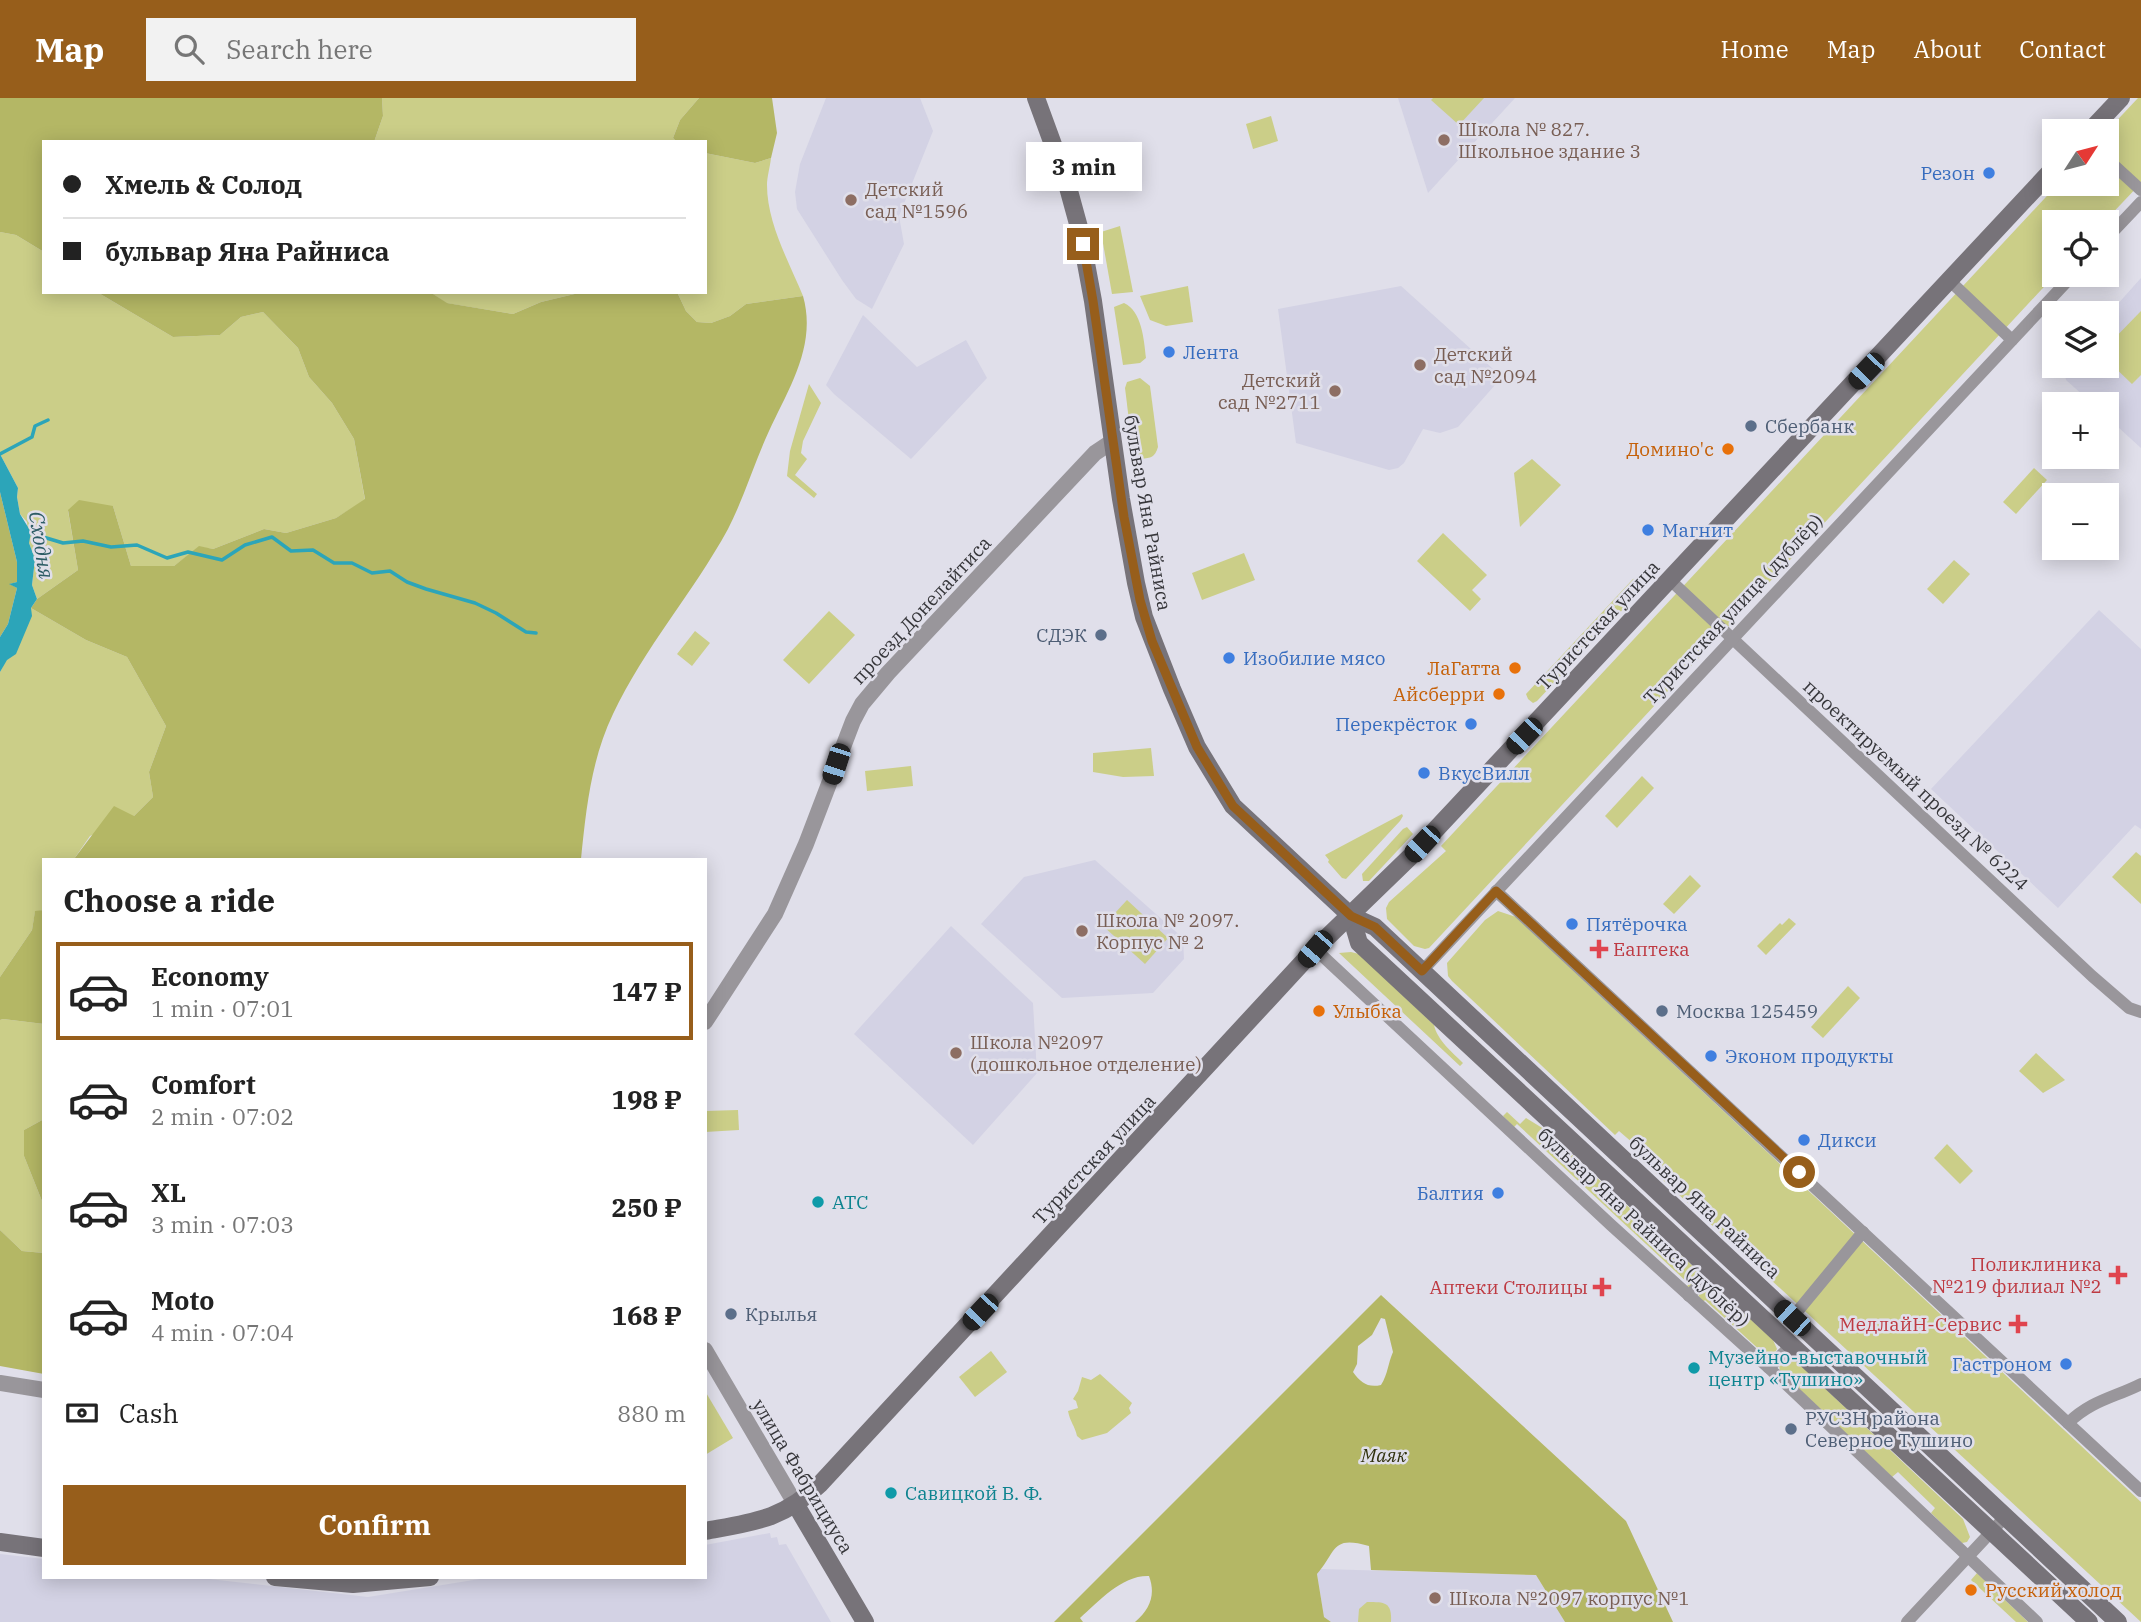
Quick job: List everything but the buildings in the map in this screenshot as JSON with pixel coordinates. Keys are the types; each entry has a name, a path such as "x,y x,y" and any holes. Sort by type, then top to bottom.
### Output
{"main road":[{"name":"бульвар Яна Райниса","path":"1037,98 1066,180 1080,231 1093,301 1126,534 1144,617 1197,747 1233,806 1351,916 1375,927 2118,1622"},
{"path":"2101,119 2121,98"},
{"name":"Туристская улица","path":"707,1531 765,1519 796,1505 820,1484 1315,949 1410,857 2042,181"},
{"name":"бульвар Яна Райниса","path":"1351,916 1359,943 2089,1622"},
{"name":"улица Фабрициуса","path":"796,1505 865,1622"},
{"path":"0,1542 42,1548"},
{"path":"297,1579 353,1584 408,1579"}],"street":[{"path":"2119,170 2141,190"},
{"path":"2119,225 2141,202"},
{"path":"1950,281 2012,340"},
{"name":"Туристская улица (дублёр)","path":"1422,971 2062,287"},
{"name":"проезд Донелайтиса","path":"707,1019 775,914 806,844 844,740 862,704 1095,453 1113,441"},
{"name":"проектируемый проезд № 6224","path":"1669,579 2092,976 2129,1008 2141,1013"},
{"path":"1496,891 2141,1490"},
{"name":"бульвар Яна Райниса (дублёр)","path":"1315,949 1769,1368 2037,1622"},
{"path":"1792,1318 1863,1232"},
{"path":"1689,1296 1711,1271"},
{"path":"1769,1368 1791,1345"},
{"name":"улица Фабрициуса","path":"707,1353 796,1505"},
{"path":"0,1384 42,1390"},
{"path":"2068,1423 2093,1403 2141,1384"},
{"path":"1907,1622 2005,1517"}],"shaded area":[{"name":"Детский сад №1596","path":"826,98 920,98 933,131 899,216 904,244 872,309 856,299 797,209 795,192 800,164"},
{"name":"Школа № 827. Школьное здание 3","path":"1398,98 1515,98 1428,193"},
{"path":"2141,278 2141,448 2119,428 2119,392 2080,392 2066,378 2119,378 2119,303"},
{"path":"1401,286 1502,377 1458,427 1440,433 1423,429 1404,463 1398,468 1389,470 1296,443 1278,309"},
{"path":"863,315 917,367 966,340 987,378 911,459 826,385"},
{"path":"2099,610 2141,649 2141,829 2135,825 2058,908 1931,789"},
{"name":"Школа № 2097. Корпус № 2","path":"1095,860 1183,938 1184,959 1153,993 1062,998 981,924 1024,877"},
{"name":"Школа №2097 (дошкольное отделение)","path":"951,926 1033,1003 1037,1073 973,1145 854,1034"},
{"path":"770,1533 771,1538 777,1537 779,1545 786,1544 831,1622 0,1622 0,1554 42,1559 42,1579 209,1579 368,1597 480,1579 707,1579 707,1545"},
{"name":"Школа №2097 корпус №1","path":"1321,1569 1536,1575 1565,1622 1331,1622 1324,1617 1317,1574"}],"green space":[{"path":"0,98 382,98 383,116 375,140 42,140 42,251 16,235 0,232"},
{"path":"382,98 699,98 680,120 673,138 675,140 375,140 383,116"},
{"path":"699,98 772,98 777,133 771,158 755,163 707,153 707,140 673,138 680,120"},
{"path":"1484,98 1459,125 1431,100"},
{"path":"2141,98 2141,183 2115,210 2042,210 2044,287 1429,948 1414,946 1387,919 1386,908 1389,902 1446,851 1441,846 2047,196 2119,196 2118,119"},
{"path":"1271,116 1278,141 1253,149 1246,124"},
{"path":"707,153 755,163 771,158 767,185 771,214 803,296 746,304 730,316 711,323 697,322 686,311 678,294 707,294"},
{"path":"1120,226 1133,292 1112,294 1101,232"},
{"path":"0,232 16,235 42,251 42,294 100,294 173,337 220,335 241,317 263,312 298,348 309,377 332,403 354,439 365,500 336,518 286,533 264,529 213,549 199,547 174,566 131,566 113,506 68,511 78,570 37,599 32,585 35,559 29,543 27,522 20,514 18,488 0,454"},
{"path":"1188,286 1193,322 1166,326 1150,320 1140,296"},
{"path":"100,294 433,294 447,303 513,314 541,302 575,294 678,294 686,311 697,322 711,323 730,316 746,304 803,296 806,332 799,366 734,517 714,553 639,666 606,731 591,785 581,858 75,858 114,806 134,816 153,797 149,772 166,726 127,657 86,640 31,608 37,599 78,570 68,510 79,500 113,506 131,566 174,566 199,546 213,549 264,529 286,533 336,518 365,499 354,439 332,403 309,377 298,348 263,312 241,317 220,335 173,337"},
{"path":"433,294 575,294 541,302 513,314 446,303"},
{"path":"1124,303 1135,312 1141,327 1146,358 1140,363 1123,365 1114,307"},
{"path":"2141,311 2141,375 2132,384 2119,372 2119,334"},
{"path":"1140,378 1150,386 1158,447 1152,456 1141,459 1133,453 1125,388 1127,382"},
{"path":"809,384 821,403 803,441 801,453 807,459 795,475 817,494 814,498 787,476 790,451"},
{"path":"1532,459 1561,485 1520,527 1514,473"},
{"path":"2034,468 2047,480 2016,514 2003,502"},
{"path":"0,492 17,562 17,582 10,584 17,588 8,624 0,637"},
{"path":"1443,533 1487,575 1472,590 1481,599 1470,611 1417,561"},
{"path":"1244,553 1255,580 1202,600 1192,573"},
{"path":"1954,560 1970,574 1943,604 1927,589"},
{"path":"1639,578 1643,582 1642,589 1537,701 1533,703 1528,699 1526,694 1633,579"},
{"path":"31,608 86,640 127,657 166,726 149,772 153,797 134,816 90,836 75,858 42,858 42,910 35,912 32,930 0,977 0,672"},
{"path":"829,611 855,635 809,684 783,660"},
{"path":"695,631 710,643 692,666 677,654"},
{"path":"1151,748 1154,776 1123,777 1093,772 1093,753"},
{"path":"911,766 913,786 867,791 865,771"},
{"path":"1642,776 1654,788 1617,828 1605,816"},
{"path":"1402,814 1400,821 1346,879 1328,862 1325,855"},
{"path":"1407,827 1413,834 1369,881 1363,881 1362,874"},
{"path":"2136,852 2141,856 2141,904 2112,877"},
{"path":"1690,875 1701,886 1674,914 1663,904"},
{"path":"1127,900 1168,938 1145,964 1103,926"},
{"path":"42,910 42,1024 0,1020 0,977 32,930 35,911"},
{"path":"1498,911 1516,917 2141,1502 2141,1622 1637,1156 1639,1153 1634,1144 1619,1131 1615,1135 1452,981 1448,976 1447,963 1485,920"},
{"path":"1789,918 1796,924 1766,955 1757,946 1780,923 1782,925"},
{"path":"1339,953 1359,954 1434,1025 1442,1041 1463,1063 1460,1066"},
{"path":"1848,986 1860,998 1823,1038 1811,1027"},
{"path":"0,1020 42,1024 42,1120 24,1130 24,1156 42,1201 42,1253 22,1251 0,1230"},
{"path":"2036,1053 2065,1080 2043,1093 2019,1071"},
{"path":"738,1110 739,1130 707,1132 707,1111"},
{"path":"1507,1112 1520,1124 1526,1118 1544,1129 1697,1270 1700,1277 1692,1287 1686,1287 1689,1284 1517,1124 1514,1127 1503,1116"},
{"path":"42,1120 42,1201 24,1156 24,1130"},
{"path":"1947,1144 1973,1171 1960,1184 1934,1158"},
{"path":"0,1230 22,1251 42,1253 42,1374 0,1366"},
{"path":"1706,1286 1716,1287 1773,1340 1777,1349 1772,1358 1761,1357 1763,1353 1705,1300 1702,1303 1698,1294"},
{"name":"Маяк","path":"1381,1295 1626,1521 1673,1622 1565,1622 1536,1575 1371,1570 1369,1546 1348,1542 1336,1547 1317,1574 1324,1617 1331,1622 1135,1622 1144,1612 1152,1595 1149,1576 1120,1584 1080,1618 1083,1622 1054,1622","holes":["1381,1318 1385,1319 1393,1352 1381,1385 1369,1385 1353,1372 1357,1364 1358,1346 1372,1335"]},
{"path":"991,1351 1007,1372 975,1397 959,1377"},
{"path":"1783,1360 1797,1362 1963,1519 1970,1537 1967,1542 1962,1543 1931,1513 1935,1508 1898,1472 1892,1477 1780,1371 1779,1365"},
{"path":"1100,1374 1132,1403 1129,1408 1131,1413 1107,1433 1082,1440 1077,1436 1068,1411 1078,1408 1073,1399 1082,1377 1091,1380"},
{"path":"707,1394 733,1438 707,1454"},
{"path":"1977,1573 2028,1622 2016,1622 1971,1580"},
{"path":"1367,1602 1386,1604 1390,1610 1391,1622 1358,1622 1359,1609"}],"water":[{"path":"0,454 18,488 20,514 31,532 29,543 35,559 32,585 37,599 31,608 32,616 16,654 7,660 0,672 0,637 8,624 17,588 9,584 17,582 17,562 0,492"}],"waterway":[{"path":"0,454 32,437 35,426 48,420"},
{"name":"Сходня","path":"30,533 63,543 83,541 111,547 137,545 167,558 188,552 222,560 245,545 272,537 291,551 313,550 334,563 352,563 372,573 390,571 407,582 475,603 526,632 536,633"}],"place":[{"name":"Школа № 827. Школьное здание 3","path":"1444,140"},
{"name":"Резон","path":"1989,173"},
{"name":"Детский сад №1596","path":"851,200"},
{"name":"Лента","path":"1169,352"},
{"name":"Детский сад №2094","path":"1420,365"},
{"name":"Детский сад №2711","path":"1335,391"},
{"name":"Сбербанк","path":"1751,426"},
{"name":"Домино'c","path":"1728,449"},
{"name":"Магнит","path":"1648,530"},
{"name":"СДЭК","path":"1101,635"},
{"name":"Изобилие мясо","path":"1229,658"},
{"name":"ЛаГатта","path":"1515,668"},
{"name":"Айсберри","path":"1499,694"},
{"name":"Перекрёсток","path":"1471,724"},
{"name":"ВкусВилл","path":"1424,773"},
{"name":"Пятёрочка","path":"1572,924"},
{"name":"Школа № 2097. Корпус № 2","path":"1082,931"},
{"name":"Еаптека","path":"1599,949"},
{"name":"Улыбка","path":"1319,1011"},
{"name":"Москва 125459","path":"1662,1011"},
{"name":"Школа №2097 (дошкольное отделение)","path":"956,1053"},
{"name":"Эконом продукты","path":"1711,1056"},
{"name":"Дикси","path":"1804,1140"},
{"name":"Балтия","path":"1498,1193"},
{"name":"АТС","path":"818,1202"},
{"name":"Поликлиника №219 филиал №2","path":"2118,1275"},
{"name":"Аптеки Столицы","path":"1602,1287"},
{"name":"Крылья","path":"731,1314"},
{"name":"МедлайН-Сервис","path":"2018,1324"},
{"name":"Гастроном","path":"2066,1364"},
{"name":"Музейно-выставочный центр «Тушино»","path":"1694,1368"},
{"name":"РУСЗН района Северное Тушино","path":"1791,1429"},
{"name":"Савицкой В. Ф.","path":"891,1493"},
{"name":"Русский холод","path":"1971,1590"},
{"name":"Школа №2097 корпус №1","path":"1435,1598"}],"route":[{"path":"1083,244 1126,534 1144,617 1197,747 1233,806 1351,916 1375,927 1422,971 1496,891 1799,1172"}]}
